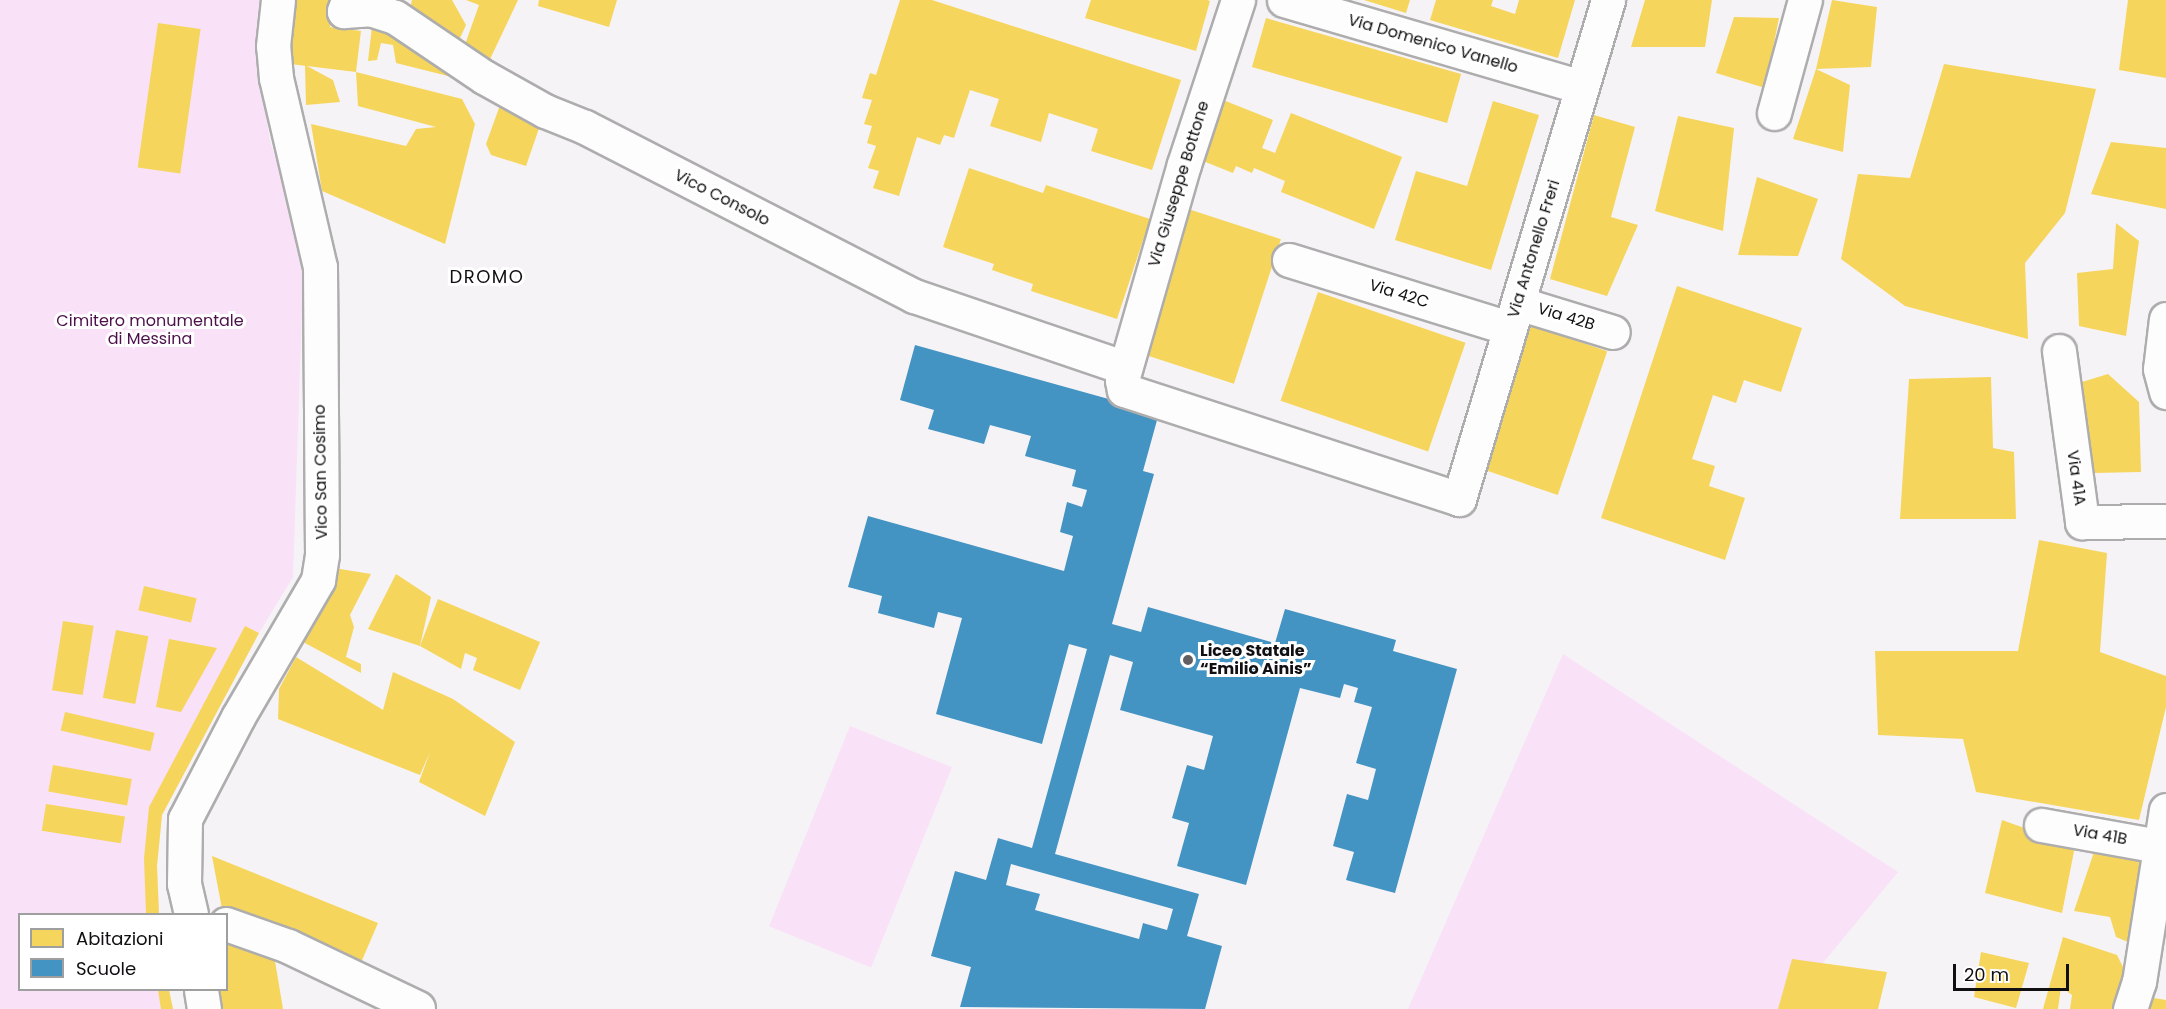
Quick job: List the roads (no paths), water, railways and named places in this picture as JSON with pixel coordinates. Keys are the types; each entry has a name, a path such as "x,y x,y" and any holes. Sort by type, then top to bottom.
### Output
{"street":[{"name":"Vico San Cosimo","path":"195,913 182,845 185,819 238,717 318,579 322,554 320,267 276,78 278,0"},
{"name":"Vico Consolo","path":"348,0 344,11 370,9 395,17 484,77 535,105 914,296 1125,368"},
{"name":"Via Giuseppe Bottone","path":"1125,368 1184,164 1238,0"},
{"name":"Via Domenico Vanello","path":"1284,0 1582,87"},
{"name":"Via Antonello Freri","path":"1125,368 1122,380 1124,390 1460,499 1608,0"},
{"path":"1774,112 1805,0"},
{"name":"Via 42C","path":"1289,260 1514,316"},
{"name":"Via 42B","path":"1514,316 1613,332"},
{"path":"2166,319 2160,349 2166,392"},
{"name":"Via 41A","path":"2059,351 2082,522 2166,521"},
{"path":"2130,1009 2139,982 2166,810"},
{"name":"Via 41B","path":"2041,825 2159,846"},
{"path":"228,925 288,946 418,1008"},
{"path":"201,991 204,1009"}],"place":[{"name":"Liceo Statale “Emilio Ainis”","path":"1188,660"}],"district":[{"name":"DROMO","path":"487,277"}],"park label":[{"name":"Cimitero monumentale di Messina","path":"150,330"}]}
